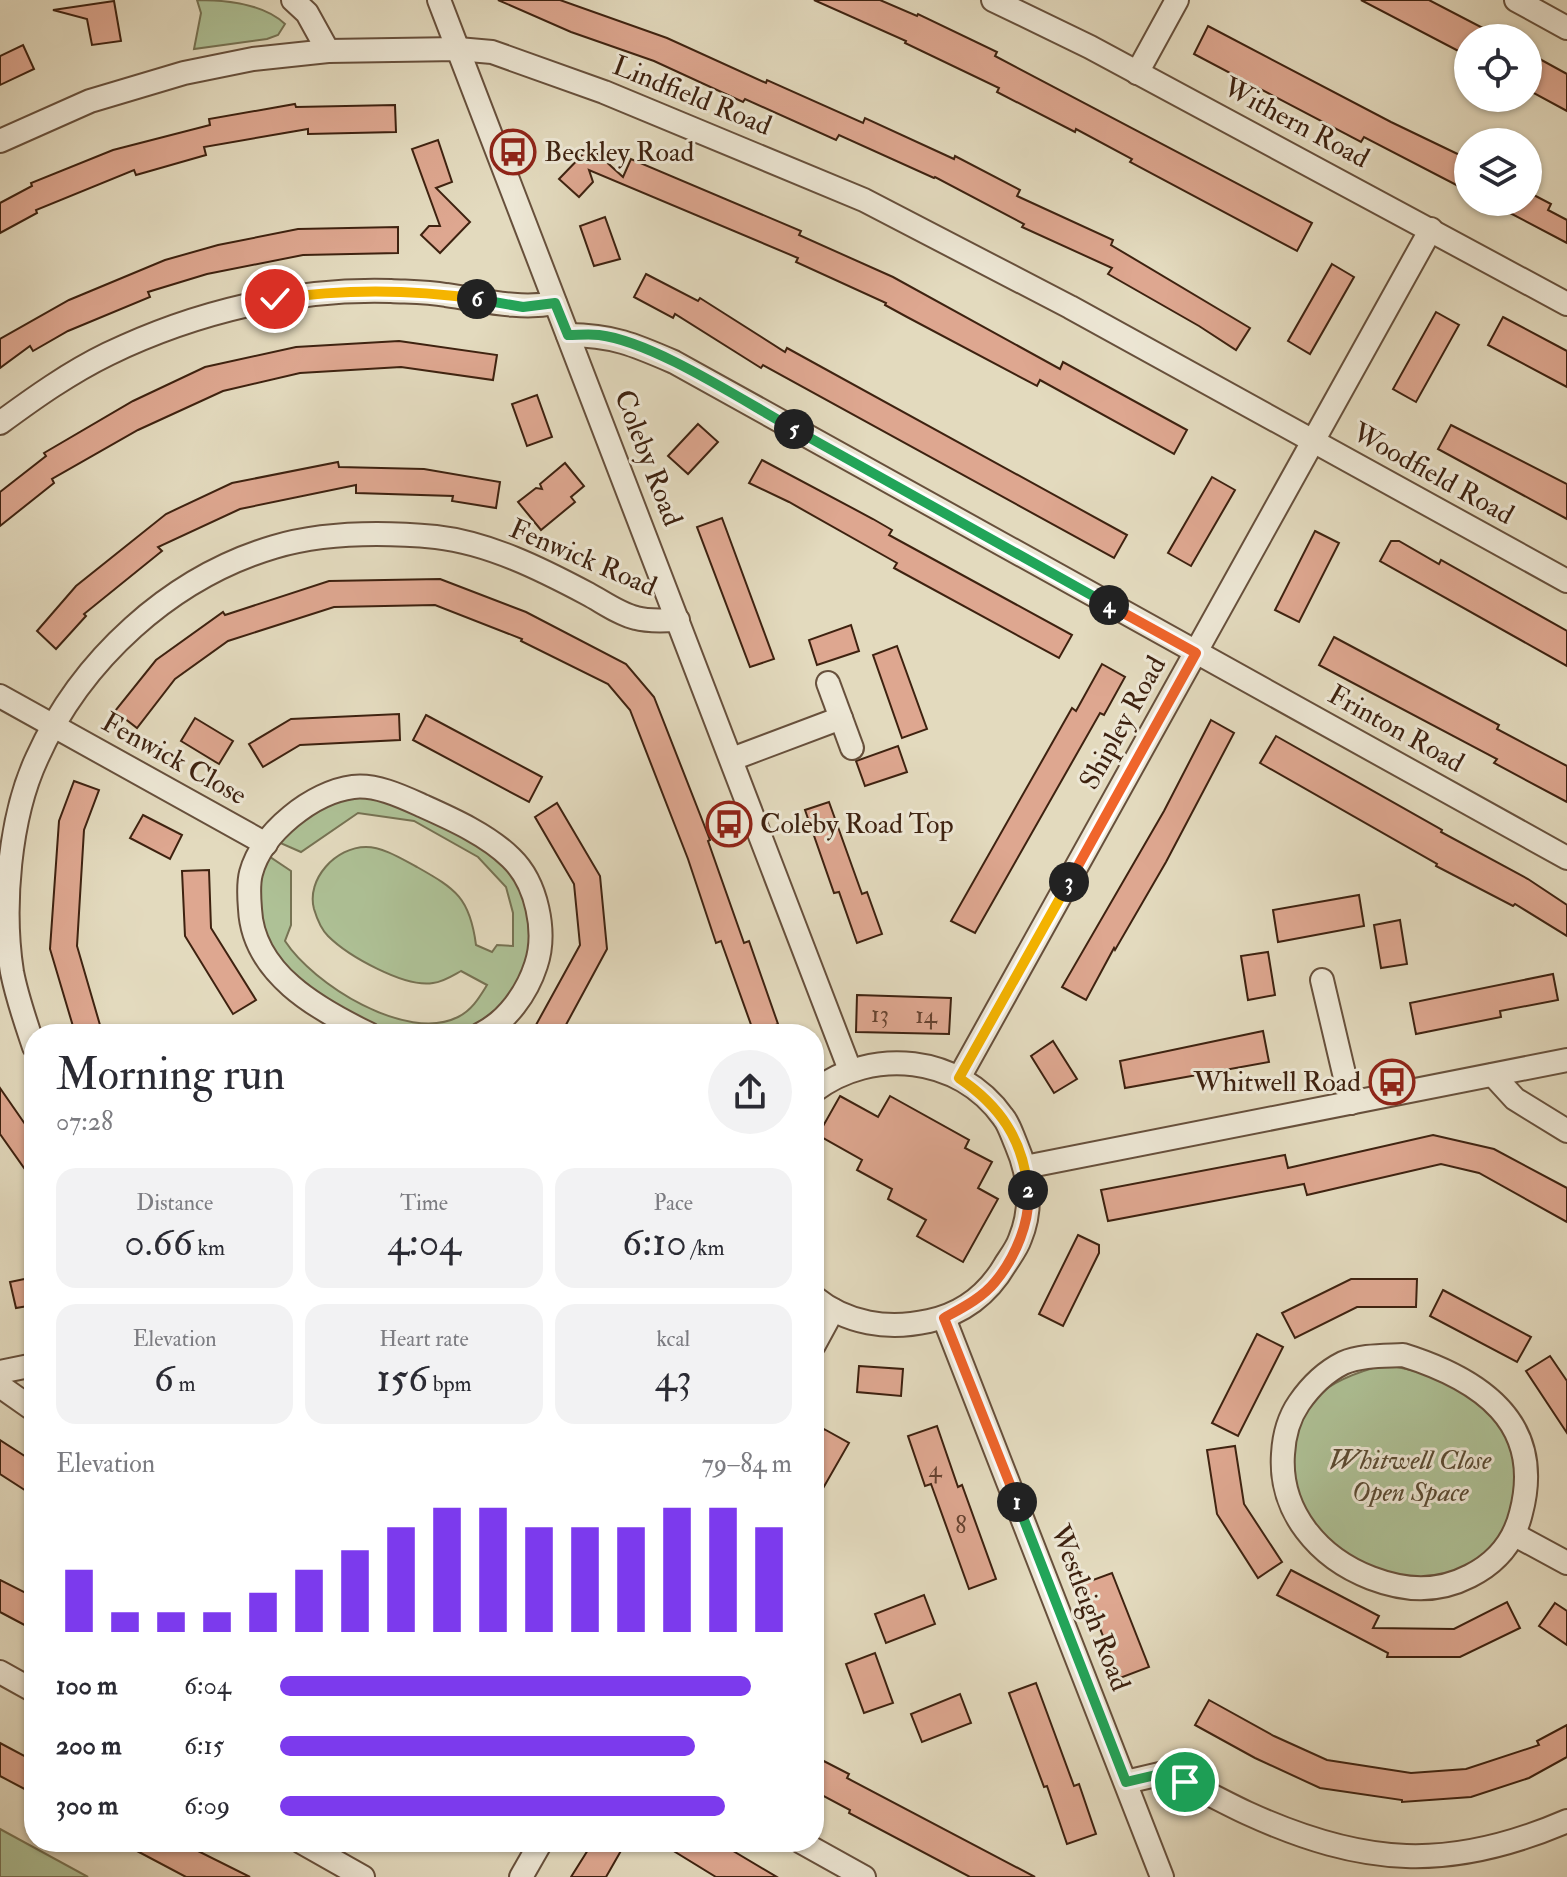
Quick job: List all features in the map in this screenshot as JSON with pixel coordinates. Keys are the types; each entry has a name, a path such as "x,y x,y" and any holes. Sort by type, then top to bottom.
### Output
{"street":[{"path":"293,0 307,13 328,51"},
{"name":"Coleby Road","path":"439,0 850,1070"},
{"name":"Withern Road","path":"993,0 1090,47 1567,304"},
{"path":"1137,73 1177,0"},
{"path":"1516,0 1567,28"},
{"name":"Lindfield Road","path":"0,141 90,101 184,73 253,59 328,51 458,49 492,52 556,73 864,200 1070,307 1312,443"},
{"name":"Shipley Road","path":"959,1078 1431,229"},
{"path":"0,423 50,388 108,354 177,326 275,299 388,291 442,294 523,307 555,303"},
{"path":"568,335 599,335 616,339 674,362 1196,653"},
{"name":"Woodfield Road","path":"1312,443 1567,581"},
{"name":"Fenwick Road","path":"27,1024 12,972 8,929 14,838 35,760 53,725 105,656 164,603 208,575 275,547 309,540 369,534 441,538 526,562 636,618 678,620"},
{"name":"Frinton Road","path":"1196,653 1567,858"},
{"path":"828,683 852,748"},
{"name":"Fenwick Close","path":"0,696 266,844"},
{"path":"732,759 841,718"},
{"path":"351,1024 302,996 265,958 252,925 249,891 252,870 266,844 282,824 312,801 355,786 379,790 441,814 491,842 512,859 527,880 537,908 541,951 523,995 494,1024"},
{"path":"1322,980 1351,1103"},
{"path":"1025,1167 1567,1060"},
{"path":"824,1084 850,1070 890,1062 924,1065 959,1078 984,1095 1004,1118 1025,1167 1029,1198 1021,1238 995,1282 973,1302 944,1318 907,1326 872,1324 824,1304"},
{"path":"1493,1075 1515,1099 1567,1131"},
{"path":"824,1327 833,1310"},
{"name":"Westleigh Road","path":"944,1318 1162,1877"},
{"path":"1403,1355 1460,1378 1498,1407 1512,1424 1524,1447 1527,1469 1525,1500 1515,1535 1503,1552 1487,1565 1451,1585 1414,1590 1391,1586 1359,1573 1331,1556 1312,1539 1285,1492 1282,1464 1284,1434 1293,1411 1323,1375 1345,1362 1403,1355"},
{"path":"0,1372 24,1367"},
{"path":"0,1386 24,1403"},
{"path":"1515,1535 1567,1563"},
{"path":"0,1672 24,1685"},
{"path":"1126,1782 1160,1774 1169,1776 1313,1841 1375,1855 1431,1857 1491,1848 1567,1821"},
{"path":"319,1852 363,1877"},
{"path":"521,1877 535,1852"},
{"path":"819,1852 864,1877"}],"green space":[{"path":"197,0 255,7 285,24 278,35 267,39 194,49 201,13"},
{"path":"351,797 388,803 453,830 473,841 503,865 522,895 529,919 530,943 521,978 501,1005 476,1024 374,1024 314,992 285,970 275,957 257,896 260,878 270,857 291,871 291,925 285,941 298,958 338,991 388,1016 413,1022 437,1023 467,1011 487,985 461,971 437,982 408,981 363,961 328,936 315,913 315,887 319,876 334,859 355,848 379,849 399,857 451,889 470,916 476,945 492,952 497,945 513,946 513,913 506,887 478,857 414,821 358,813 301,852 278,842 307,813"},
{"name":"Whitwell Close Open Space","path":"1384,1365 1434,1377 1479,1402 1495,1419 1513,1458 1516,1479 1508,1521 1482,1557 1445,1577 1421,1581 1391,1576 1342,1551 1307,1518 1296,1493 1293,1444 1297,1425 1305,1410 1330,1386"},
{"path":"0,1829 24,1842 24,1852 42,1852 88,1877 0,1877"}],"building":[{"path":"498,0 560,0 667,38 863,123 865,118 954,159 955,156 1020,190 1017,196 1113,240 1111,245 1250,328 1236,350 1108,274 1112,268 1022,227 1024,224 935,177 839,135 836,140 654,61 571,32"},
{"path":"814,0 880,0 918,14 997,52 995,56 1312,223 1297,251 1130,162 1132,159 1076,129 1075,132 997,92 999,88 906,41"},
{"path":"1361,0 1429,0 1475,24 1454,24 1454,49"},
{"path":"114,1 121,41 92,45 87,19 53,10"},
{"path":"1208,26 1454,152 1454,184 1364,137 1361,142 1194,54"},
{"path":"23,45 34,69 0,85 0,56"},
{"path":"1542,60 1567,74 1567,111 1542,98"},
{"path":"295,104 296,107 395,105 396,132 308,134 308,129 204,147 206,155 136,175 134,170 36,210 37,213 0,233 0,203 32,186 31,183 113,150 210,125 209,119"},
{"path":"438,140 452,182 436,188 470,222 440,253 421,235 429,226 440,226 412,149"},
{"path":"590,147 623,177 631,159 801,231 799,235 893,277 1060,369 1063,362 1187,430 1174,454 1040,380 1037,386 886,303 796,262 798,258 589,170 593,182 579,197 559,179"},
{"path":"1542,199 1551,204 1548,210 1567,220 1567,243 1516,216 1542,216"},
{"path":"605,217 620,259 594,266 580,226"},
{"path":"398,227 398,253 303,255 207,274 148,292 150,297 68,331 33,351 30,346 0,368 0,339 69,300 165,260 218,245 298,229"},
{"path":"1332,264 1354,277 1310,354 1288,341"},
{"path":"646,274 698,301 700,298 785,352 787,348 1127,535 1114,558 763,365 761,368 675,314 673,318 634,297"},
{"path":"1436,312 1459,325 1416,402 1393,389"},
{"path":"1503,317 1567,351 1567,387 1488,345"},
{"path":"399,341 497,355 493,380 401,367 300,373 223,391 138,430 52,479 54,483 0,526 0,492 46,456 44,453 133,401 205,367 296,347"},
{"path":"537,395 552,437 527,446 512,404"},
{"path":"698,424 718,442 688,474 668,456"},
{"path":"1451,425 1567,484 1567,519 1438,449"},
{"path":"762,460 873,519 892,530 889,535 1072,635 1059,658 894,568 897,563 789,502 749,483"},
{"path":"338,462 339,467 424,469 500,482 496,508 452,501 453,496 356,493 356,485 240,509 158,547 162,551 84,614 86,616 56,649 37,631 76,586 166,514 232,483"},
{"path":"565,463 584,486 571,497 575,502 541,530 518,502 536,488 542,489 540,484"},
{"path":"1212,477 1235,490 1191,566 1168,553"},
{"path":"722,518 774,659 750,667 697,527"},
{"path":"1315,531 1339,543 1299,622 1275,610"},
{"path":"1391,541 1399,541 1439,564 1441,560 1567,631 1567,666 1380,561"},
{"path":"440,579 526,612 626,664 654,697 710,840 744,943 749,941 778,1024 751,1024 721,941 716,943 688,859 630,710 608,684 522,639 435,605 334,607 228,641 175,679 137,728 115,711 156,660 223,612 225,615 329,581"},
{"path":"851,625 859,651 817,665 809,640"},
{"path":"1334,637 1499,725 1497,729 1567,766 1567,802 1494,763 1497,759 1319,665"},
{"path":"897,646 927,729 902,738 873,655"},
{"path":"1102,664 1125,677 1104,715 1100,713 975,933 951,921 1072,708 1076,711"},
{"path":"399,714 400,740 300,745 263,767 249,744 291,719"},
{"path":"426,715 542,777 529,802 413,740"},
{"path":"195,718 233,741 219,764 181,741"},
{"path":"1211,720 1234,733 1166,862 1086,1000 1062,987 1164,811"},
{"path":"1276,736 1528,879 1567,905 1567,936 1515,904 1513,906 1436,866 1260,763"},
{"path":"898,746 907,772 865,786 856,761"},
{"path":"74,781 99,790 84,830 77,946 100,1024 72,1024 50,949 59,821"},
{"path":"829,802 862,894 867,892 882,934 857,943 839,892 834,893 805,810"},
{"path":"557,803 600,876 607,949 566,1024 537,1024 580,945 574,884 535,817"},
{"path":"143,815 182,835 170,859 130,838"},
{"path":"209,870 211,928 256,1000 233,1014 185,936 182,871"},
{"path":"1359,895 1364,926 1278,942 1273,910"},
{"path":"1400,920 1407,964 1381,968 1374,925"},
{"path":"1268,952 1275,995 1248,1000 1241,956"},
{"path":"1553,974 1558,1000 1500,1011 1501,1017 1416,1034 1410,1003"},
{"path":"857,995 951,998 949,1034 856,1032"},
{"path":"1263,1031 1269,1062 1125,1088 1120,1061"},
{"path":"1053,1041 1077,1079 1054,1093 1031,1056"},
{"path":"0,1088 24,1123 24,1168 0,1134"},
{"path":"840,1096 878,1117 890,1096 969,1140 965,1148 992,1162 978,1188 998,1199 963,1262 917,1236 926,1220 888,1199 892,1189 857,1170 862,1160 824,1138 824,1124"},
{"path":"1433,1135 1494,1149 1567,1188 1567,1222 1479,1173 1441,1164 1307,1195 1304,1184 1108,1221 1101,1190 1285,1155 1288,1168"},
{"path":"1078,1235 1099,1245 1099,1253 1063,1326 1039,1314"},
{"path":"24,1279 24,1307 16,1308 10,1282"},
{"path":"1351,1279 1417,1279 1416,1307 1357,1307 1295,1338 1282,1313"},
{"path":"1443,1290 1531,1337 1517,1362 1430,1316"},
{"path":"1257,1334 1283,1347 1238,1436 1212,1423"},
{"path":"1550,1356 1567,1381 1567,1433 1526,1371"},
{"path":"859,1366 903,1369 901,1396 857,1392"},
{"path":"937,1426 996,1579 969,1589 931,1484 925,1486 908,1436"},
{"path":"824,1429 849,1443 824,1487"},
{"path":"0,1440 24,1456 24,1490 0,1474"},
{"path":"1235,1446 1244,1504 1282,1562 1258,1578 1217,1514 1207,1450"},
{"path":"1291,1570 1379,1616 1373,1628 1454,1629 1507,1602 1520,1628 1460,1657 1387,1657 1388,1653 1277,1595"},
{"path":"1112,1573 1149,1667 1120,1678 1082,1584"},
{"path":"0,1580 24,1592 24,1625 0,1612"},
{"path":"924,1595 935,1624 886,1643 875,1614"},
{"path":"1555,1603 1567,1611 1567,1645 1539,1626"},
{"path":"875,1653 893,1703 864,1713 846,1664"},
{"path":"1036,1683 1074,1786 1079,1784 1096,1834 1067,1844 1009,1693"},
{"path":"960,1694 971,1723 922,1742 911,1714"},
{"path":"1209,1700 1274,1736 1327,1760 1411,1773 1466,1769 1539,1745 1537,1741 1567,1725 1567,1757 1529,1778 1471,1797 1402,1802 1320,1788 1255,1758 1195,1725"},
{"path":"0,1743 24,1756 24,1789 0,1776"},
{"path":"824,1761 849,1774 847,1778 1035,1877 970,1877 849,1813 850,1810 824,1796"},
{"path":"139,1852 200,1852 250,1877 186,1877"},
{"path":"587,1852 620,1852 606,1877 571,1877"},
{"path":"675,1852 735,1852 777,1877 716,1877"}],"place":[{"name":"Beckley Road","path":"513,152"},
{"name":"Coleby Road Top","path":"729,824"},
{"name":"Whitwell Road","path":"1392,1082"}],"route":[{"path":"275,299 388,291 442,294 523,307 555,303 568,335 599,335 616,339 674,362 1196,653 959,1078 984,1095 1004,1118 1025,1167 1029,1198 1021,1238 995,1282 973,1302 944,1318 1126,1782 1160,1774 1185,1782"}]}
